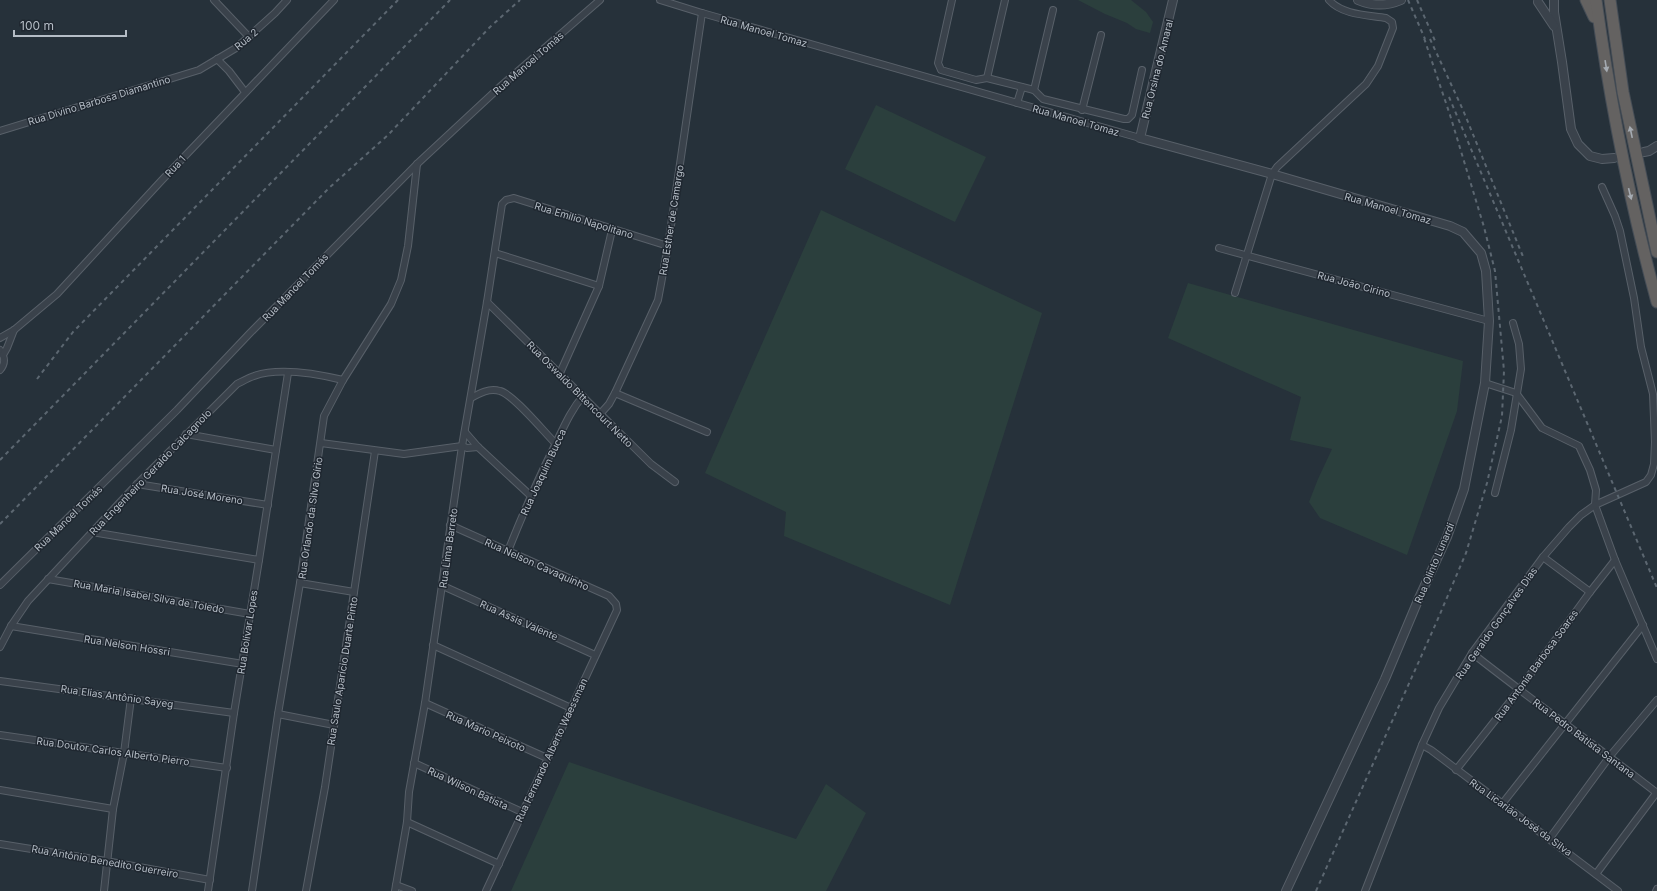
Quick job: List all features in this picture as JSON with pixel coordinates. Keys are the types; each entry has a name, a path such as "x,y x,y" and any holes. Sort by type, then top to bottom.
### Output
{"highway":[{"path":"1586,0 1591,8 1601,38"},
{"path":"1596,0 1601,38 1628,188 1657,302"},
{"path":"1610,0 1623,92 1656,249"},
{"path":"1612,20 1615,0"}],"street":[{"path":"214,0 249,36"},
{"name":"Rua 2","path":"199,70 236,48 287,0"},
{"name":"Rua 1","path":"0,338 14,330 57,294 245,92 334,0"},
{"name":"Rua Manoel Tomás","path":"0,585 177,410 417,164 502,85 600,0"},
{"path":"660,0 702,13"},
{"path":"952,0 938,63 941,70 976,80 987,78 1034,90 1043,99 1082,110 1124,119 1128,119 1132,115 1142,70"},
{"path":"987,78 1004,0"},
{"name":"Rua Orsina do Amaral","path":"1140,138 1173,0"},
{"path":"1235,293 1272,174 1277,167 1358,93 1373,75 1393,28 1392,22 1386,18 1341,10 1333,5 1329,0"},
{"path":"1358,0 1377,4 1386,4 1401,0"},
{"path":"1535,1 1546,2 1553,0 1571,129 1575,139 1584,152 1590,156 1602,159 1614,158"},
{"path":"1535,1 1548,14 1558,32"},
{"path":"1034,90 1053,10"},
{"name":"Rua Manoel Tomaz","path":"702,13 1140,138 1272,174 1450,226"},
{"name":"Rua Esther de Camargo","path":"601,413 610,404 658,300 668,246 702,13"},
{"path":"1082,110 1101,35"},
{"path":"217,59 229,71 245,92"},
{"name":"Rua Divino Barbosa Diamantino","path":"0,131 199,70"},
{"path":"1017,103 1022,87"},
{"path":"1650,152 1657,146"},
{"name":"Rua Orlando da Silva Gírio","path":"252,891 278,714 300,583 324,416 342,380 391,304 401,280 408,246 417,164"},
{"name":"Rua Geraldo Gonçalves Dias","path":"1365,891 1422,745 1440,708 1472,653 1543,557 1581,514 1595,505 1646,482 1651,475 1654,464 1655,442 1653,394 1642,347 1634,298 1620,231 1602,187"},
{"name":"Rua Emilio Napolitano","path":"502,204 506,200 514,198 612,230 668,246"},
{"name":"Rua Lima Barreto","path":"396,888 407,822 409,792 425,703 443,586 450,525 462,446 473,387 502,204"},
{"name":"Rua Olinto Lunardi","path":"1286,891 1385,679 1447,538 1464,489 1485,384 1489,321 1486,271 1481,253 1463,232 1450,226"},
{"path":"560,372 599,286 612,230"},
{"name":"Rua João Cirino","path":"1219,248 1489,321"},
{"path":"495,253 599,286"},
{"name":"Rua Oswaldo Bittencourt Netto","path":"487,302 560,372 651,464 675,482"},
{"path":"1495,493 1511,430 1521,370 1519,344 1513,323"},
{"name":"Rua 1","path":"0,370 4,362 2,352 7,348 14,330"},
{"name":"Rua Engenheiro Geraldo Calcagnolo","path":"0,648 23,607 48,579 137,484 237,384 255,376 272,372 302,372 320,374 342,380"},
{"name":"Rua Bolívar Lopes","path":"208,891 234,712 260,560 288,373"},
{"path":"1485,384 1516,393 1542,428 1579,446 1586,459 1596,490 1595,505 1615,560 1657,659"},
{"path":"473,387 482,392"},
{"path":"471,398 482,392 493,390 506,392 556,444"},
{"path":"615,393 707,432"},
{"name":"Rua Joaquim Bucca","path":"508,551 530,496 574,406 583,396"},
{"path":"465,432 478,447 530,496"},
{"path":"186,434 276,450"},
{"path":"321,443 404,454 462,446 467,448 478,447"},
{"name":"Rua Saulo Aparício Duarte Pinto","path":"306,891 334,725 375,451"},
{"name":"Rua José Moreno","path":"137,484 268,504"},
{"name":"Rua Nelson Cavaquinho","path":"450,525 609,596 616,604 617,610"},
{"path":"92,532 260,560"},
{"path":"1543,557 1590,592"},
{"name":"Rua Antonia Barbosa Soares","path":"1456,770 1519,690 1615,560"},
{"name":"Rua Maria Isabel Silva de Toledo","path":"48,579 250,614"},
{"path":"300,583 354,592"},
{"name":"Rua Assis Valente","path":"443,586 595,655"},
{"name":"Rua Fernando Alberto Waessman","path":"486,891 617,610"},
{"path":"1502,804 1642,625"},
{"name":"Rua Nelson Hossri","path":"11,626 243,664"},
{"path":"433,645 571,708"},
{"name":"Rua Pedro Batista Santana","path":"1472,653 1657,793"},
{"name":"Rua Elias Antônio Sayeg","path":"0,681 234,712"},
{"path":"104,891 106,861 113,809 124,753 131,698"},
{"path":"1550,838 1610,756 1657,700"},
{"name":"Rua Mario Peixoto","path":"425,703 547,758"},
{"path":"278,714 334,725"},
{"name":"Rua Doutor Carlos Alberto Pierro","path":"0,735 226,768"},
{"name":"Rua Licarião José da Silva","path":"1422,745 1431,750 1456,770 1550,838 1618,891"},
{"name":"Rua Wilson Batista","path":"414,763 522,812"},
{"path":"0,790 113,809"},
{"path":"1596,874 1657,793"},
{"path":"407,822 499,864"},
{"name":"Rua Antônio Benedito Guerreiro","path":"0,844 210,880"},
{"path":"396,888 412,891"}],"green space":[{"path":"1078,0 1131,0 1146,12 1153,22 1150,33 1136,29 1127,23 1105,14"},
{"path":"876,105 986,157 955,222 845,169"},
{"path":"821,210 1042,313 950,605 784,536 786,512 705,473"},
{"path":"1188,283 1463,361 1457,411 1407,555 1320,518 1309,502 1332,449 1290,440 1301,397 1168,338"},
{"path":"569,762 796,839 826,784 866,813 826,891 511,891"}],"railway":[{"path":"37,379 73,332 398,0"},
{"path":"0,460 450,0"},
{"path":"0,524 329,188 388,135 490,27 520,0"},
{"path":"1408,0 1425,39"},
{"path":"1417,0 1436,43"},
{"path":"1316,891 1466,553 1487,483 1502,416 1504,371 1495,271 1484,227 1450,115 1423,35"},
{"path":"1430,39 1463,110 1524,259"},
{"path":"1449,97 1657,588"}]}
